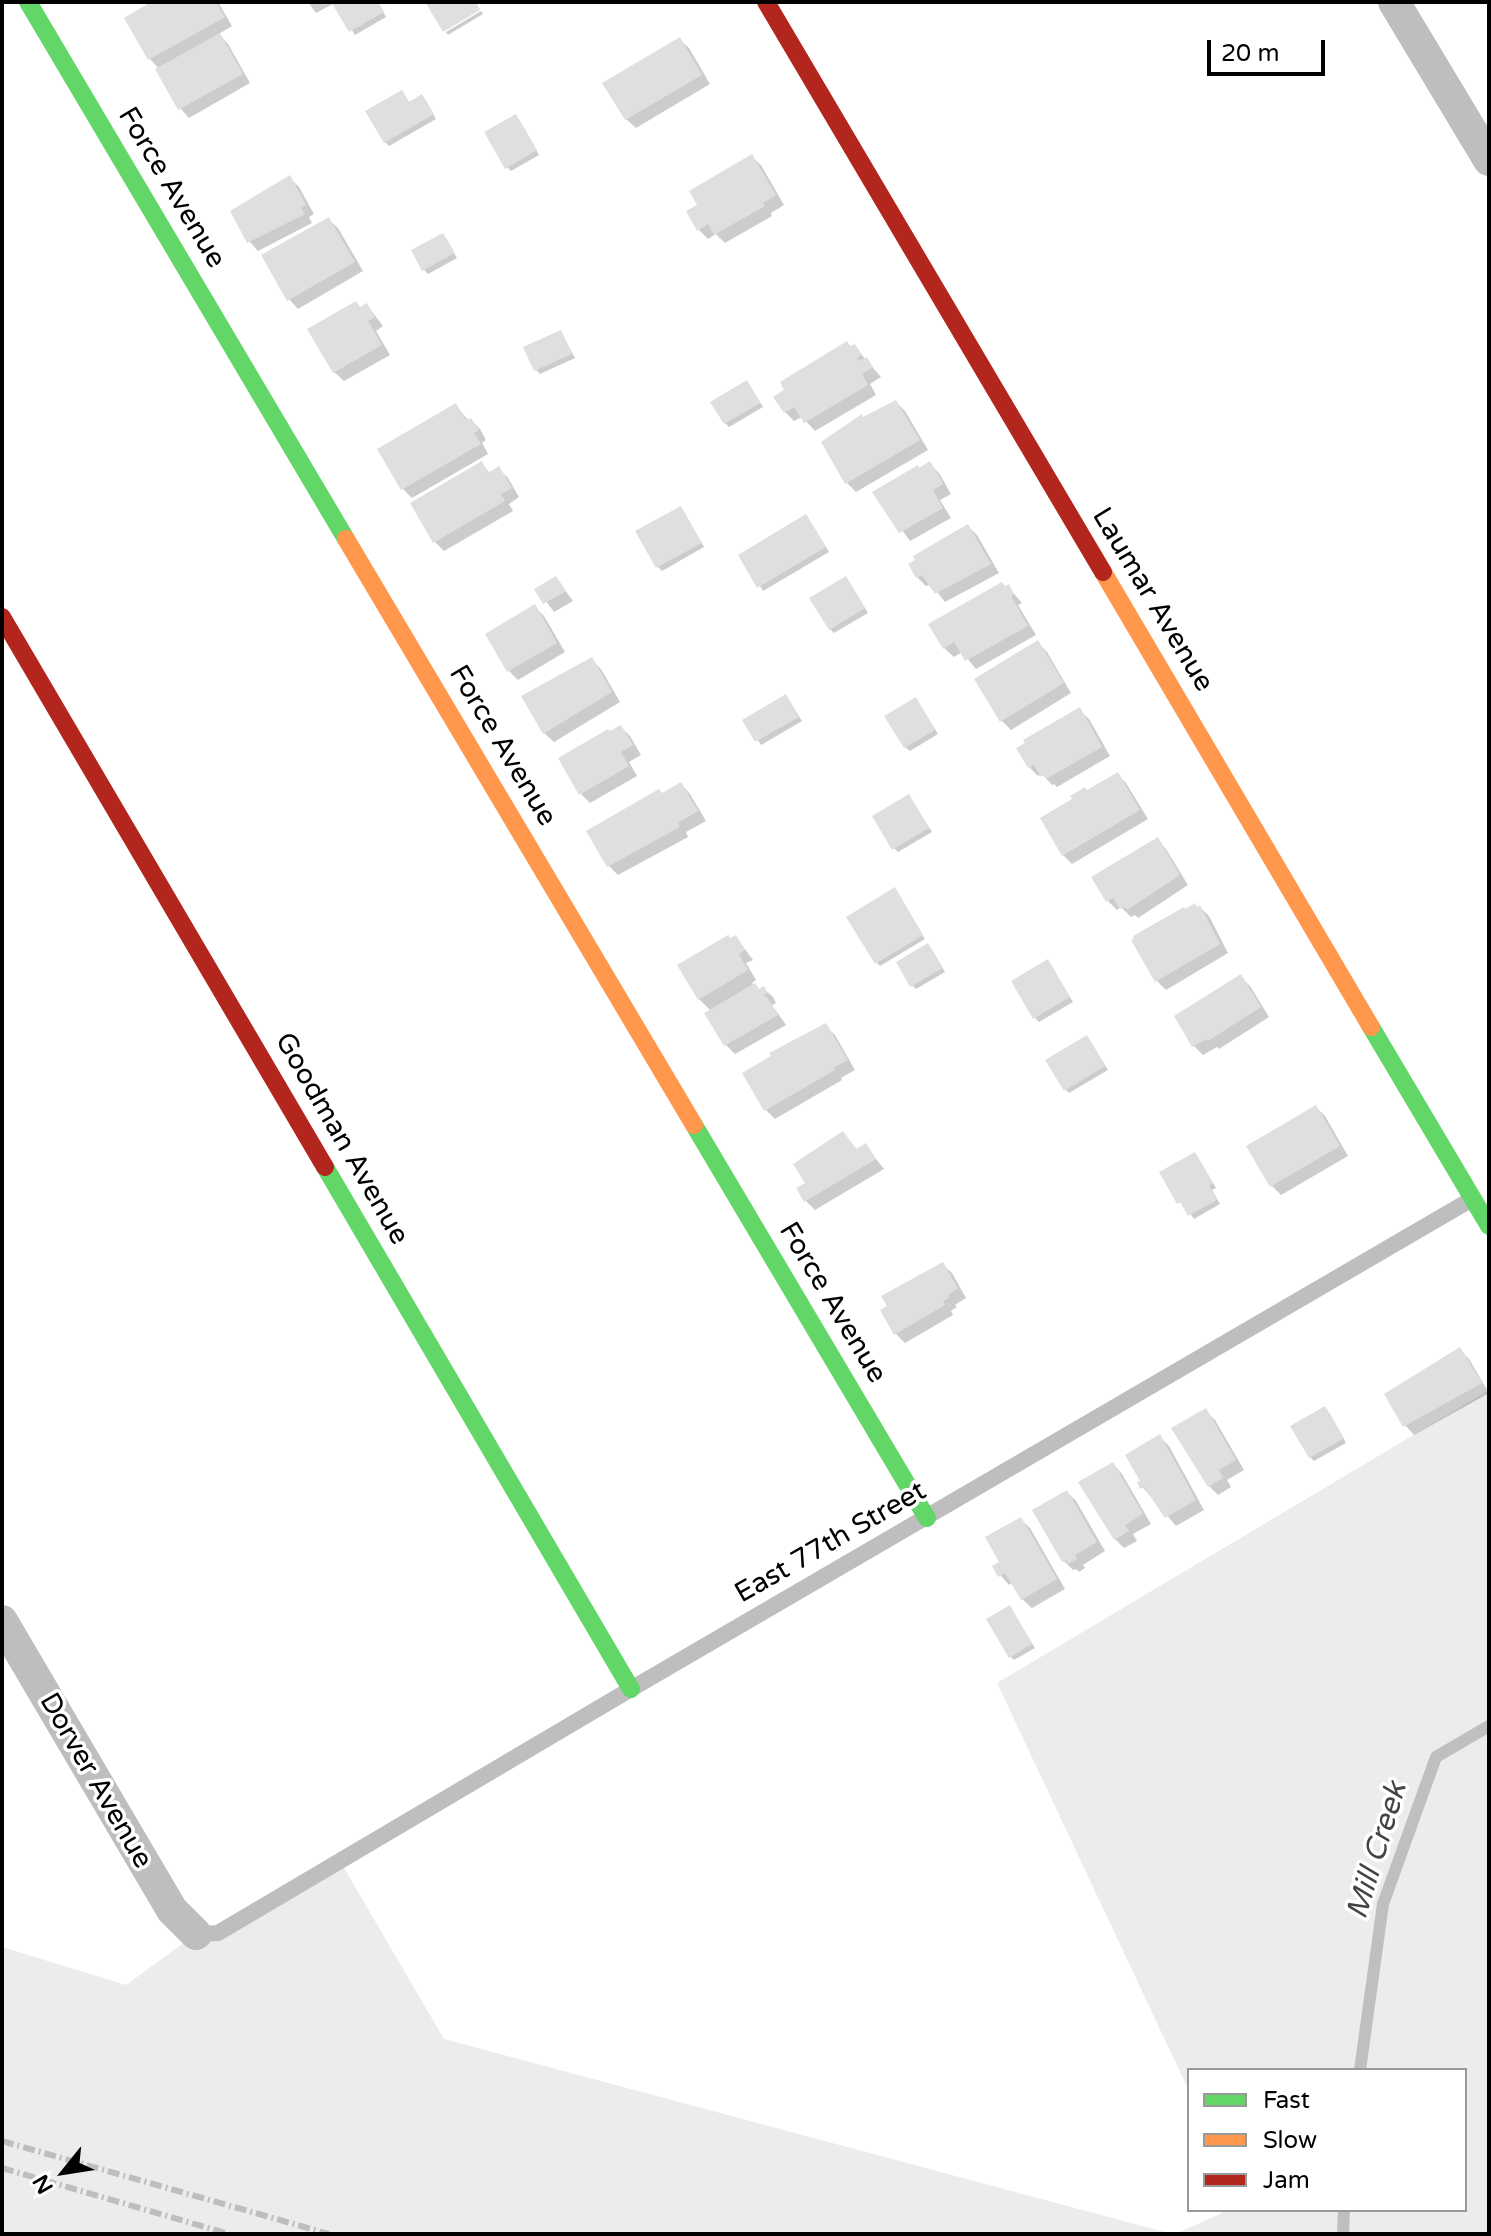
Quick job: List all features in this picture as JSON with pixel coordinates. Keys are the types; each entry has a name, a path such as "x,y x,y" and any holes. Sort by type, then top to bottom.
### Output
{"street":[{"name":"Force Avenue","path":"28,2 927,1518"},
{"name":"Laumar Avenue","path":"766,2 1481,1194 1489,1226"},
{"path":"1394,2 1489,160"},
{"name":"Goodman Avenue","path":"2,617 631,1689"},
{"name":"Dorver Avenue","path":"2,1621 172,1910 196,1934"}],"lane":[{"name":"East 77th Street","path":"196,1934 218,1933 1481,1194"}],"shaded area":[{"path":"1489,1390 1489,2234 1175,2234 1224,2212 1467,2212 1467,2068 1187,2068 1187,2087 997,1683"},
{"path":"340,1861 444,2039 1172,2234 2,2234 2,1947 126,1985 196,1934 218,1933"}],"building":[{"path":"151,2 216,2 225,17 148,60 124,18"},
{"path":"331,2 378,2 384,12 349,32"},
{"path":"425,2 476,2 480,10 443,32"},
{"path":"220,33 243,74 178,110 155,69"},
{"path":"680,37 702,75 625,120 602,83"},
{"path":"402,90 409,102 422,94 434,114 384,143 365,111"},
{"path":"516,114 537,150 505,169 484,132"},
{"path":"752,154 776,195 763,203 765,206 714,235 708,224 697,231 686,211 697,205 689,191"},
{"path":"290,175 306,205 301,208 305,214 247,243 230,211"},
{"path":"329,217 355,262 287,301 261,255"},
{"path":"443,233 455,253 422,271 411,250"},
{"path":"356,301 360,307 367,303 375,317 368,321 382,345 333,373 307,329"},
{"path":"561,330 572,354 534,371 523,347"},
{"path":"847,341 850,346 855,344 862,355 857,358 859,361 867,357 873,367 862,374 868,385 804,423 794,407 784,413 773,397 784,390 780,382"},
{"path":"747,380 760,403 724,424 710,402"},
{"path":"896,400 920,440 845,484 821,442 862,414 863,417"},
{"path":"456,403 466,420 471,418 479,430 474,433 481,444 401,490 377,449"},
{"path":"482,461 488,473 499,466 512,488 501,494 505,501 433,543 410,503"},
{"path":"930,461 943,484 933,490 943,508 899,533 872,492"},
{"path":"681,506 702,543 656,568 635,531"},
{"path":"806,514 826,547 757,588 738,555"},
{"path":"968,524 991,564 935,594 922,575 916,578 908,564 915,560 913,556"},
{"path":"556,576 566,591 543,604 534,589"},
{"path":"846,576 865,608 829,630 809,598"},
{"path":"1002,582 1005,586 1009,584 1014,594 1011,596 1028,626 965,661 954,642 943,649 928,624"},
{"path":"535,604 557,643 507,672 485,634"},
{"path":"1038,640 1064,683 1000,722 974,679"},
{"path":"592,657 612,692 543,734 521,696"},
{"path":"786,694 799,717 755,742 742,720"},
{"path":"916,697 935,730 904,748 884,716"},
{"path":"1080,707 1102,747 1046,779 1044,775 1041,777 1034,765 1028,768 1016,748 1025,743 1023,740"},
{"path":"621,725 633,745 621,752 629,766 579,795 558,758 608,729 610,731"},
{"path":"1118,772 1140,810 1062,856 1040,818 1072,799 1070,796 1085,787 1087,790"},
{"path":"681,782 698,811 678,823 680,827 607,867 586,831 659,789 662,793"},
{"path":"909,794 929,828 892,850 872,816"},
{"path":"1158,837 1180,875 1127,910 1125,907 1120,909 1113,898 1106,902 1091,877"},
{"path":"895,887 923,935 875,964 846,917"},
{"path":"1195,903 1197,907 1200,905 1220,944 1155,982 1131,940 1133,936"},
{"path":"728,935 730,938 736,935 745,950 739,954 748,970 698,1000 677,965"},
{"path":"928,943 943,968 910,987 896,962"},
{"path":"1048,959 1070,997 1033,1019 1011,981"},
{"path":"1241,974 1261,1007 1208,1041 1192,1047 1174,1016"},
{"path":"755,983 759,989 764,986 768,993 763,996 767,997 778,1015 724,1046 704,1013"},
{"path":"826,1023 848,1060 764,1111 742,1073 771,1056 769,1053"},
{"path":"1087,1035 1105,1066 1064,1091 1045,1060"},
{"path":"1316,1105 1340,1146 1270,1187 1246,1146"},
{"path":"843,1131 856,1149 866,1143 876,1159 804,1202 796,1188 805,1183 793,1164"},
{"path":"1195,1152 1213,1183 1209,1186 1217,1200 1188,1216 1180,1202 1177,1204 1159,1172"},
{"path":"943,1262 958,1288 943,1301 945,1305 894,1335 880,1310 887,1306 881,1296"},
{"path":"1460,1347 1482,1383 1403,1427 1384,1394"},
{"path":"1325,1406 1344,1438 1309,1458 1290,1426"},
{"path":"1206,1408 1236,1460 1219,1470 1223,1478 1208,1487 1171,1428"},
{"path":"1160,1434 1196,1500 1165,1518 1144,1487 1140,1489 1137,1482 1140,1481 1125,1455"},
{"path":"1113,1462 1143,1514 1125,1525 1129,1531 1114,1540 1078,1482"},
{"path":"1067,1490 1097,1542 1075,1555 1077,1559 1068,1564 1066,1560 1062,1562 1032,1510"},
{"path":"1021,1517 1057,1579 1021,1600 1005,1573 998,1577 992,1566 999,1562 985,1537"},
{"path":"1010,1605 1032,1644 1009,1658 986,1619"}],"waterway":[{"name":"Mill Creek","path":"1360,2068 1383,1904 1436,1757 1489,1726"},
{"name":"Mill Creek","path":"1343,2234 1344,2212"}],"railway":[{"path":"2,2141 329,2234"},
{"path":"2,2168 229,2234"}],"traffic: fast":[{"path":"28,2 346,539"},
{"path":"1371,1027 1489,1226"},
{"path":"694,1125 927,1518"},
{"path":"325,1167 631,1689"}],"traffic: slow":[{"path":"346,539 694,1125"},
{"path":"1103,572 1371,1027"}],"traffic: jam":[{"path":"766,2 1103,572"},
{"path":"2,617 325,1167"}]}
